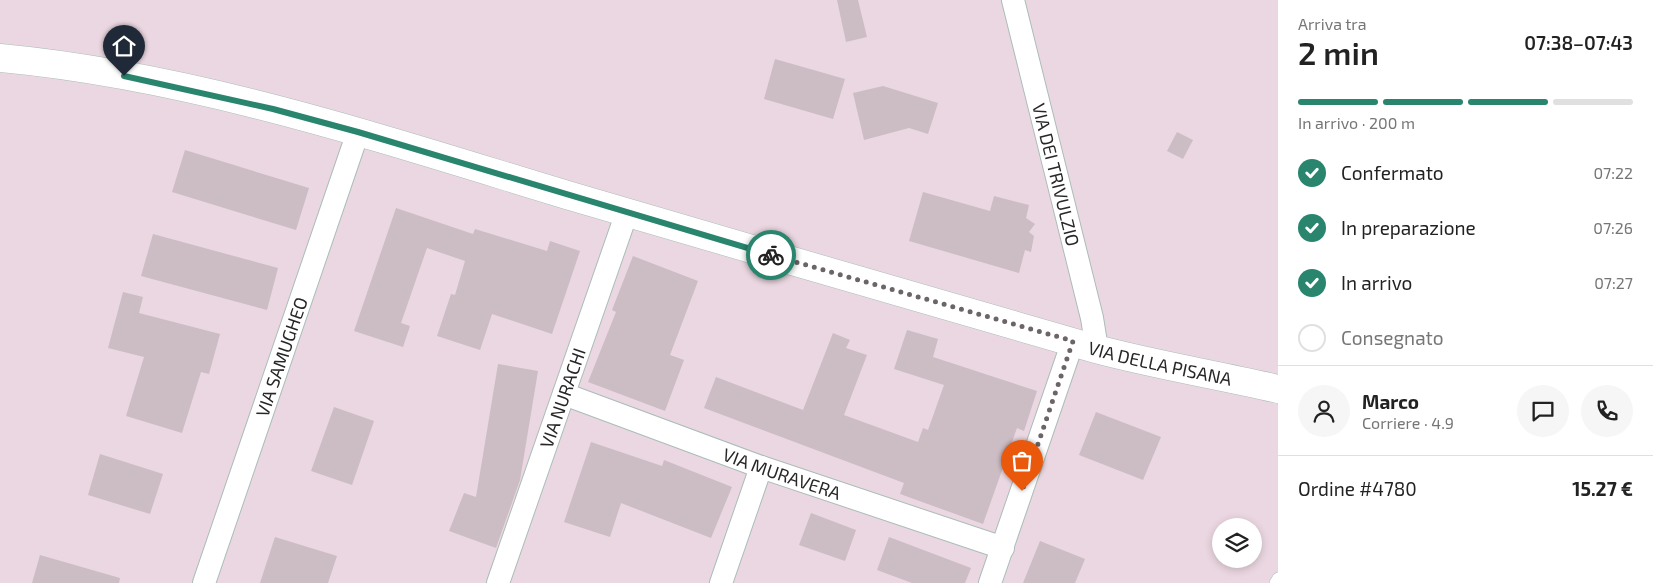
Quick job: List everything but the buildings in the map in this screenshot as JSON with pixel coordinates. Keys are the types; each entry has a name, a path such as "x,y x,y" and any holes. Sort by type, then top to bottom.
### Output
{"main road":[{"name":"VIA DELLA PISANA","path":"0,58 158,83 273,109 358,132 984,317 1085,345 1278,389"}],"street":[{"name":"VIA DEI TRIVULZIO","path":"1013,0 1092,318 1085,345"},
{"name":"VIA SAMUGHEO","path":"204,583 358,132"},
{"name":"VIA NURACHI","path":"498,583 627,212"},
{"path":"990,583 1085,345"},
{"name":"VIA MURAVERA","path":"564,394 761,467 1003,548"},
{"path":"722,583 761,467"}],"lane":[{"path":"1276,583 1278,578"}],"way so far":[{"path":"771,255 1073,341 1022,491"}],"route":[{"path":"124,76 273,109 358,132 771,255"}]}
